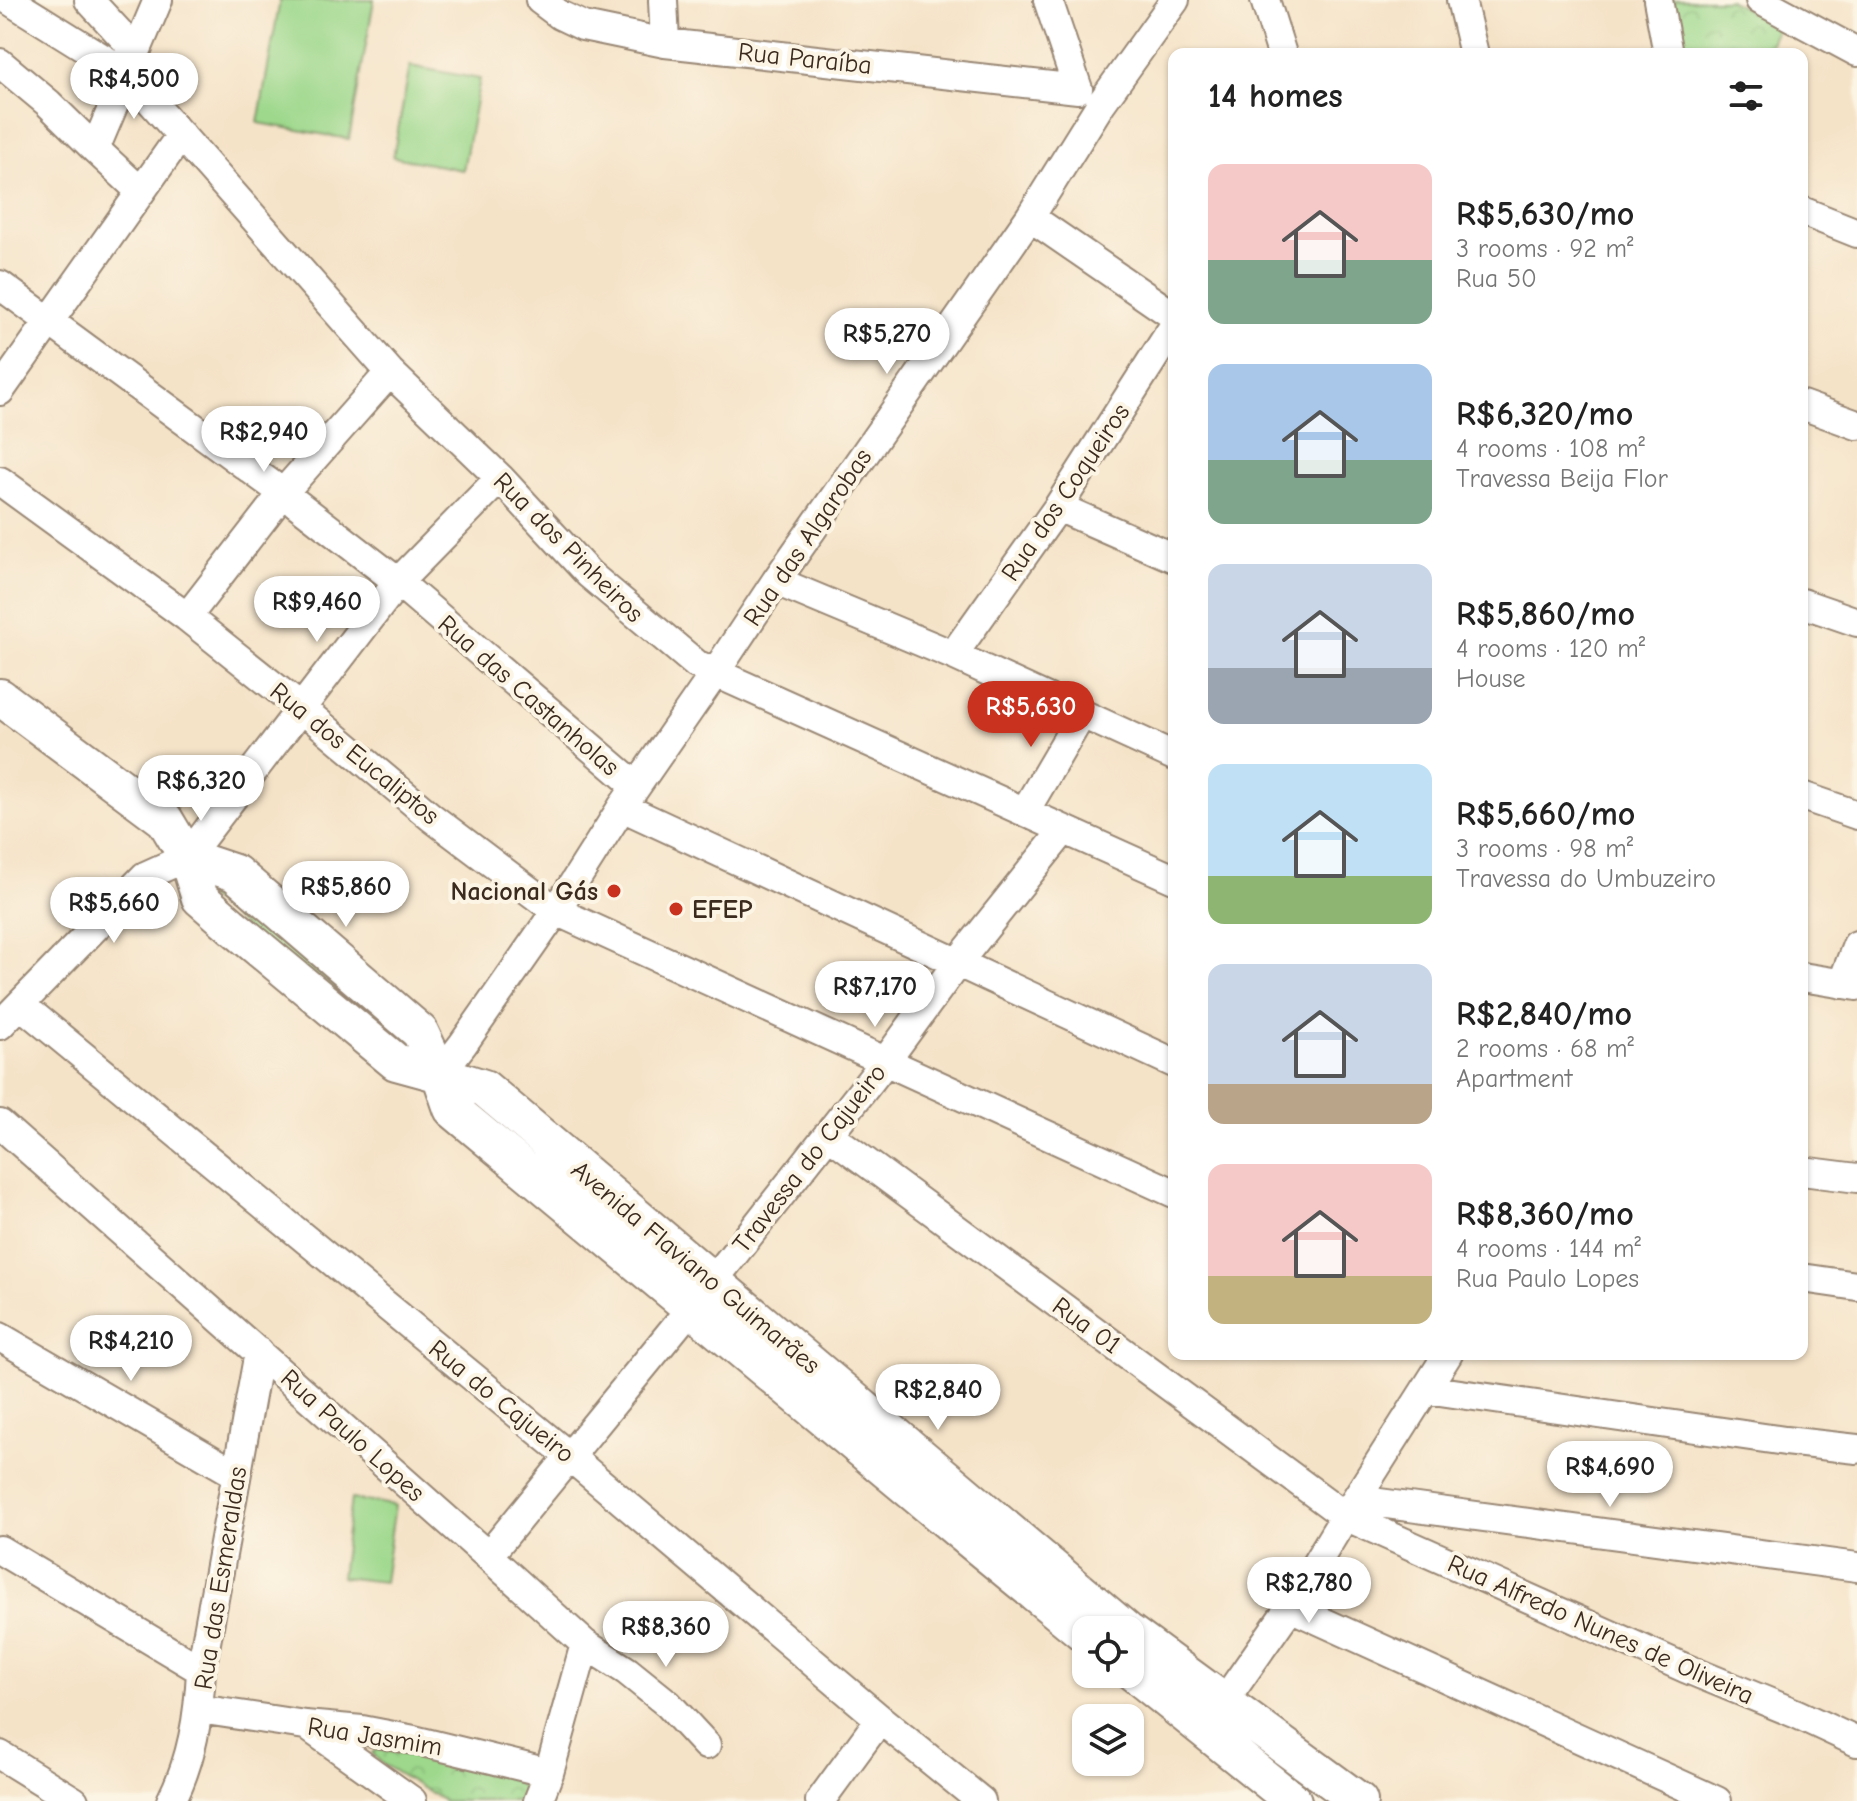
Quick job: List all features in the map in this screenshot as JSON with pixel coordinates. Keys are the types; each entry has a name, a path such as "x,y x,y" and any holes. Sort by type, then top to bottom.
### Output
{"main road":[{"path":"0,697 165,820 187,857 200,898 231,925 396,1062 440,1074"},
{"name":"Avenida Flaviano Guimarães","path":"440,1074 452,1109 701,1294 1109,1616"},
{"name":"Avenida Flaviano Guimarães","path":"701,1294 1072,1623"},
{"name":"Avenida Flaviano Guimarães","path":"1144,1647 1293,1801"},
{"name":"Avenida Flaviano Guimarães","path":"1144,1678 1359,1801"}],"street":[{"path":"9,0 131,62"},
{"name":"Rua dos Pinheiros","path":"89,0 181,135 390,372 500,478 589,574 672,645 696,664 715,673 1168,876"},
{"path":"95,149 158,0"},
{"name":"Rua Paraíba","path":"540,0 560,15 583,26 665,43 1089,97"},
{"path":"663,0 665,43"},
{"path":"1048,0 1089,97"},
{"name":"Rua das Algarobas","path":"440,1074 556,911 629,797 776,581 1030,217 1089,97 1175,0"},
{"path":"1265,0 1280,48"},
{"path":"1461,0 1473,48"},
{"path":"1658,0 1667,48"},
{"path":"1760,0 1857,52"},
{"path":"0,63 48,103 140,191"},
{"path":"0,391 181,135"},
{"path":"1808,213 1857,233"},
{"path":"1030,217 1168,312"},
{"name":"Rua das Castanholas","path":"0,285 283,493 398,582 629,797 958,962 1168,1060"},
{"name":"Rua dos Coqueiros","path":"953,655 1058,507 1168,335"},
{"path":"187,617 283,493 390,372"},
{"path":"1808,407 1857,425"},
{"path":"0,1025 145,876 187,857 398,582 500,478"},
{"name":"Rua dos Eucaliptos","path":"0,481 187,617 431,817 556,911 1168,1190"},
{"path":"1058,507 1168,555"},
{"path":"776,581 953,655 1168,753"},
{"path":"1808,605 1857,622"},
{"path":"1025,811 1082,714"},
{"path":"1808,798 1857,815"},
{"name":"Travessa do Cajueiro","path":"488,1556 828,1134 958,962 1063,831"},
{"path":"1808,978 1850,985 1857,945"},
{"name":"Rua do Cajueiro","path":"21,1005 569,1456 981,1801"},
{"name":"Rua Paulo Lopes","path":"0,1124 585,1644 627,1671 668,1704 706,1745"},
{"name":"Rua 01","path":"828,1134 1351,1508"},
{"path":"1808,1172 1857,1178"},
{"path":"1808,1279 1857,1286"},
{"path":"0,1337 236,1474"},
{"name":"Rua das Esmeraldas","path":"171,1801 187,1765 199,1709 201,1670 259,1352"},
{"path":"1214,1716 1290,1607 1444,1360"},
{"path":"1426,1389 1857,1449"},
{"path":"1351,1508 1857,1567"},
{"name":"Rua Alfredo Nunes de Oliveira","path":"1351,1508 1670,1662 1857,1742"},
{"path":"0,1550 201,1670"},
{"path":"1290,1607 1717,1801"},
{"path":"538,1801 549,1773 585,1644"},
{"name":"Rua Jasmim","path":"199,1709 362,1730 549,1773"},
{"path":"1797,1714 1857,1721"},
{"path":"820,1801 880,1719"},
{"path":"305,1725 412,1801"},
{"path":"0,1755 74,1801"}],"green space":[{"path":"280,0 374,0 349,139 258,123"},
{"path":"1673,0 1729,0 1778,27 1769,48 1683,48"},
{"path":"410,66 480,79 463,170 393,157"},
{"path":"211,875 420,1041 404,1061 207,896"},
{"path":"351,1499 395,1505 384,1582 341,1577"},
{"path":"378,1749 455,1762 495,1773 524,1788 524,1801 444,1801 382,1764 372,1753"}],"place":[{"name":"Nacional Gás","path":"614,891"},
{"name":"EFEP","path":"676,909"}]}
